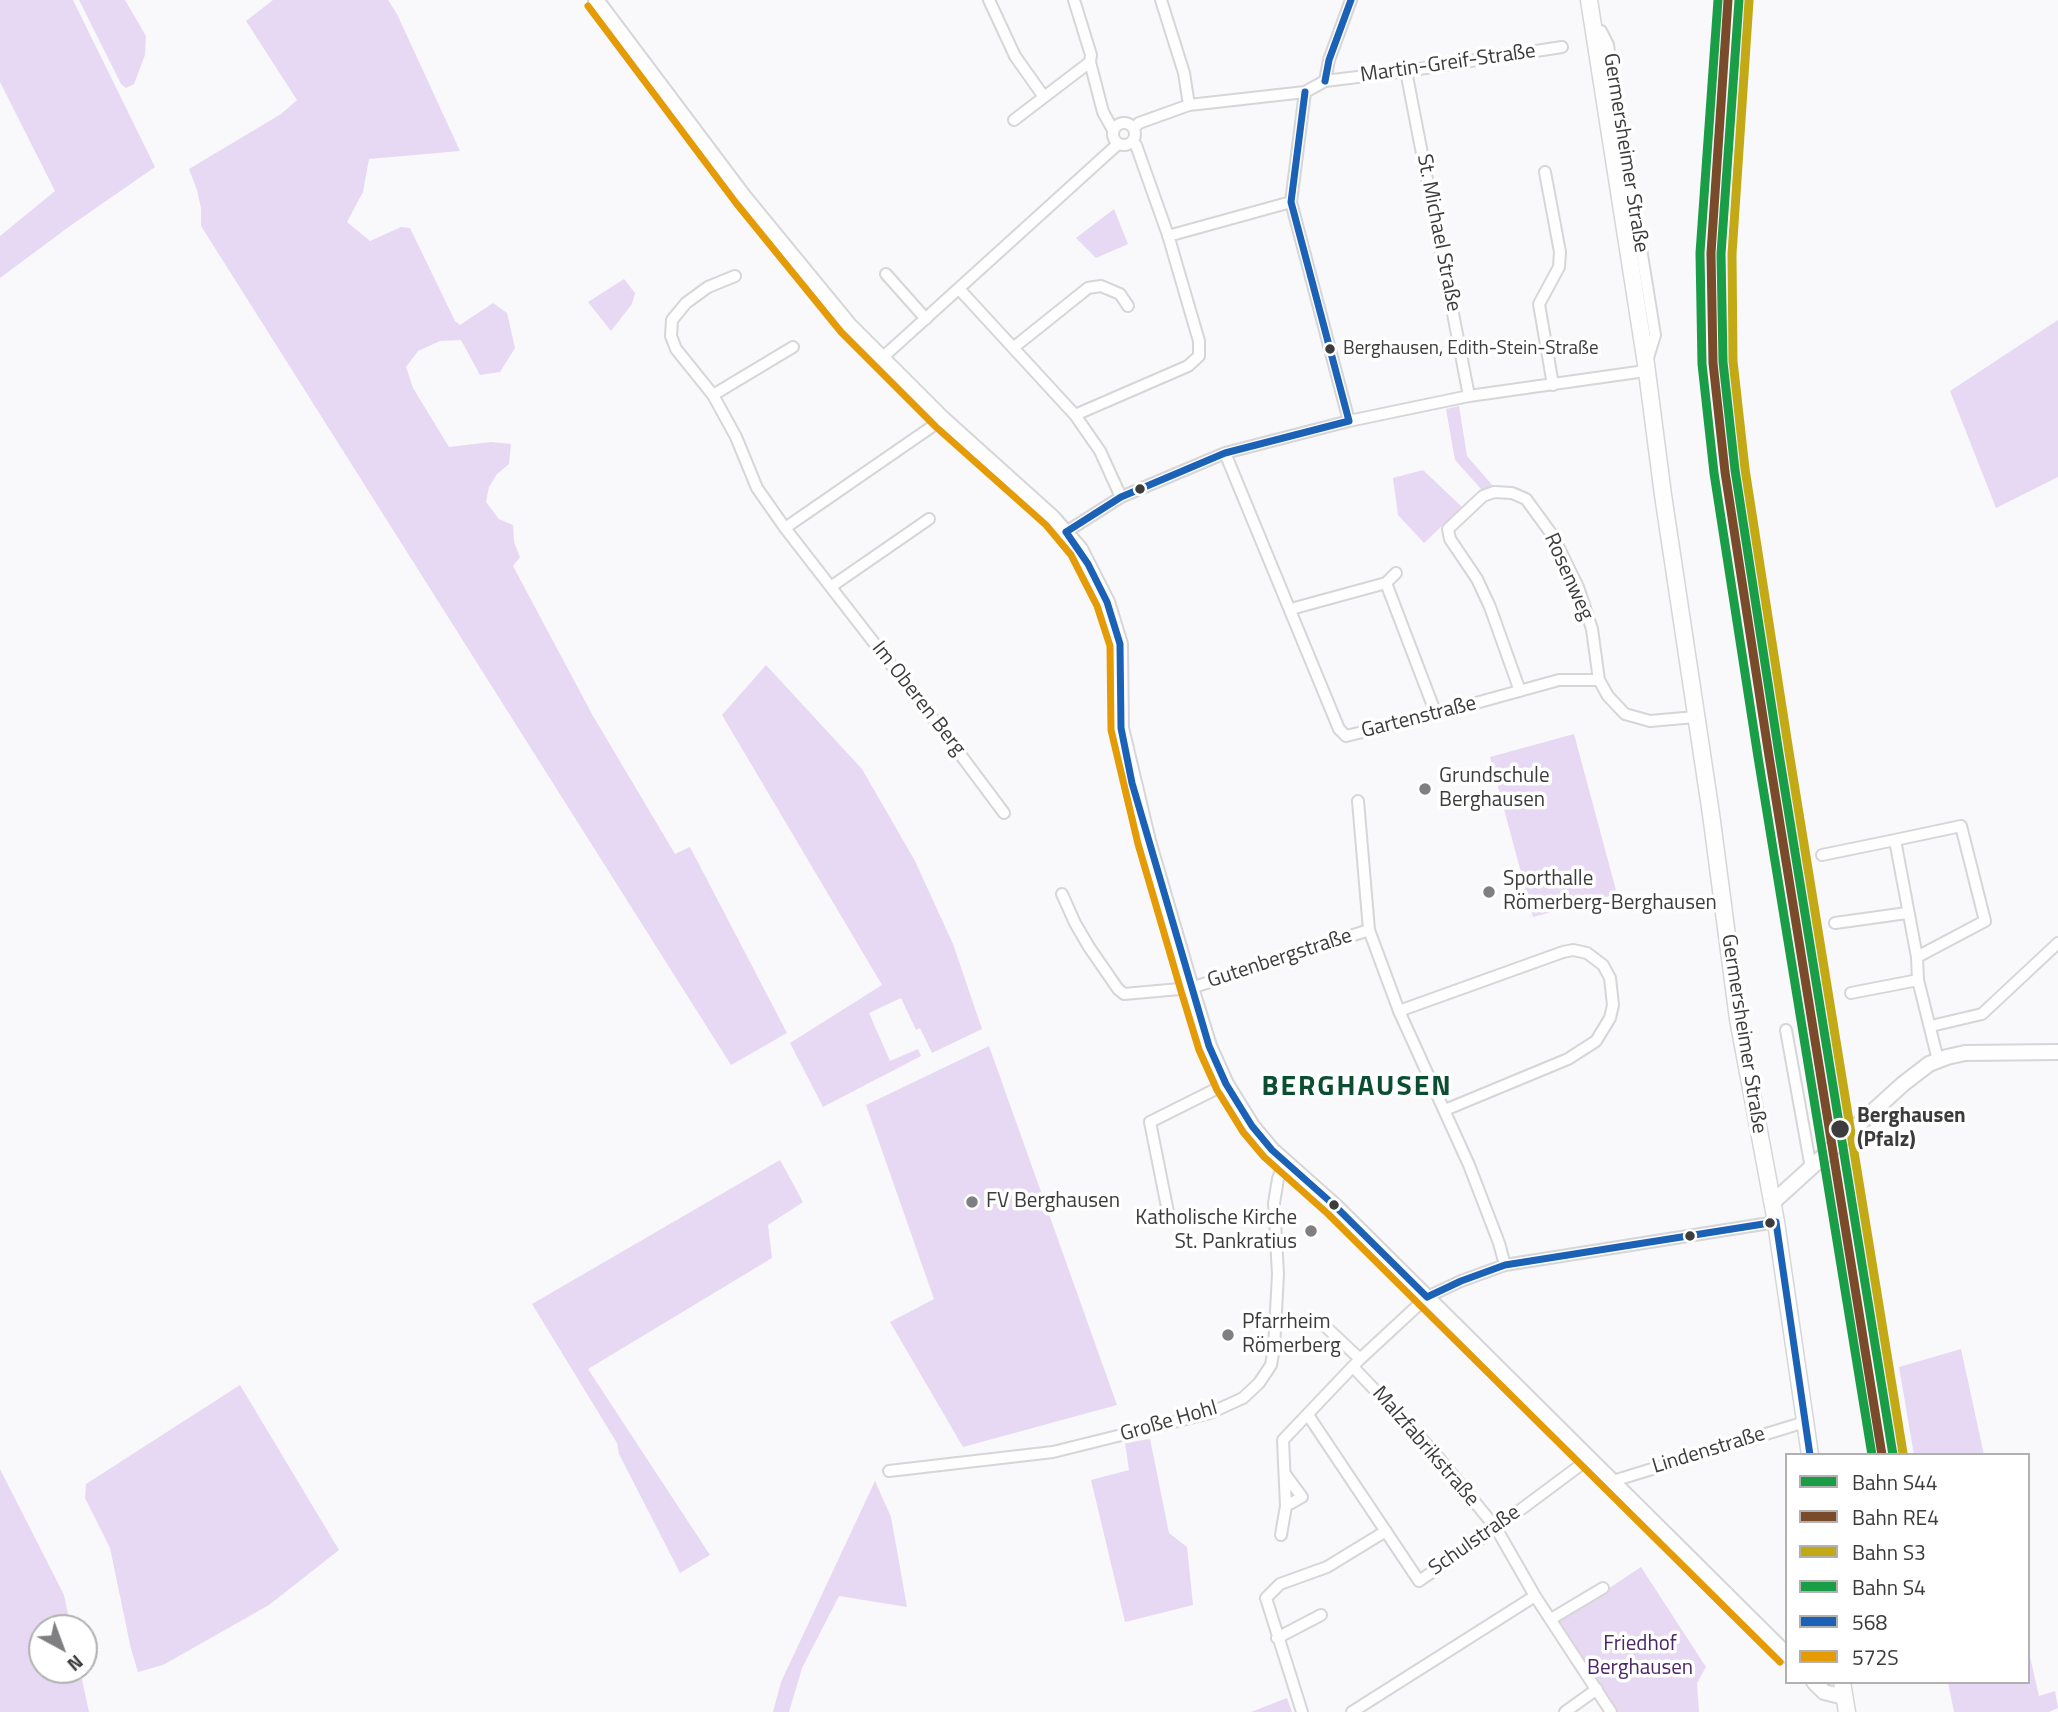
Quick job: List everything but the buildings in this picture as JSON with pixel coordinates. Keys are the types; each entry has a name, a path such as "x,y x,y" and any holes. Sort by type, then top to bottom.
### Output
{"main road":[{"name":"Germersheimer Straße","path":"1589,0 1711,814 1738,1019 1776,1223 1810,1453"}],"street":[{"path":"596,0 744,197 849,325 943,419 1066,532 1088,564 1107,602 1120,644 1121,729 1138,806 1191,988 1209,1045 1226,1084 1252,1126 1272,1150 1335,1206 1785,1653"},
{"path":"989,0 1010,48 1044,97"},
{"path":"1075,0 1103,111 1113,130 1113,138 1118,144 1132,142 1134,128"},
{"path":"1161,0 1184,73 1189,105"},
{"path":"1325,81 1348,1"},
{"name":"Martin-Greif-Straße","path":"1113,130 1121,122 1129,123 1134,128 1139,123 1189,105 1305,92 1325,81 1562,47"},
{"path":"1014,120 1090,62"},
{"name":"St. Michael Straße","path":"1406,71 1469,396"},
{"path":"1305,92 1291,202 1349,421"},
{"path":"1075,415 1188,366 1199,356 1199,341 1168,236 1136,145 1132,142"},
{"path":"882,358 1118,144"},
{"path":"1545,172 1560,252 1559,267 1539,304 1553,385"},
{"path":"1168,236 1291,202"},
{"path":"886,274 926,319"},
{"name":"Im Oberen Berg","path":"735,276 708,287 686,303 673,320 671,336 676,349 713,395 736,437 757,488 785,528 1004,813"},
{"path":"1013,348 1088,288 1101,286 1120,294 1128,306"},
{"path":"960,290 1075,415 1100,451 1121,497"},
{"path":"713,395 793,347"},
{"path":"1066,532 1121,497 1225,453 1349,421 1469,396 1553,385 1645,367"},
{"path":"785,528 943,419"},
{"name":"Gartenstraße","path":"1225,453 1339,729 1346,736 1559,680 1600,680"},
{"name":"Rosenweg","path":"1520,691 1486,597 1450,539 1448,529 1483,496 1494,492 1512,493 1526,499 1553,536 1578,587 1585,608 1600,680"},
{"path":"832,586 929,519"},
{"path":"1291,609 1386,583 1396,573"},
{"path":"1386,583 1436,714"},
{"path":"1600,680 1608,696 1625,714 1650,721 1695,717"},
{"name":"Gutenbergstraße","path":"1358,802 1368,930 1399,1010 1474,1178 1505,1265"},
{"path":"1822,855 1961,825 1984,921 1917,957"},
{"path":"1895,840 1917,957 1918,980 1938,1060"},
{"name":"Gutenbergstraße","path":"1062,894 1074,923 1124,994 1191,988 1368,930"},
{"path":"1835,923 1907,913"},
{"path":"1931,1026 1982,1014 2058,943"},
{"path":"1399,1010 1573,950 1587,953 1603,965 1609,978 1613,1005 1610,1018 1604,1031 1589,1046 1569,1059 1445,1110"},
{"path":"1851,993 1918,980"},
{"path":"1786,1030 1811,1168"},
{"path":"1772,1203 1903,1084 1938,1060 1965,1053 1989,1051 2058,1052"},
{"path":"1168,1212 1150,1122 1226,1084"},
{"name":"Große Hohl","path":"889,1471 1053,1452 1210,1413 1242,1398 1259,1383 1271,1365 1278,1274 1273,1203 1281,1171 1288,1164"},
{"path":"1281,1535 1286,1507 1283,1440 1357,1363 1427,1297 1505,1265 1776,1223"},
{"name":"Malzfabrikstraße","path":"1325,1327 1496,1528 1535,1596 1611,1712"},
{"name":"Schulstraße","path":"1308,1415 1419,1581 1590,1458"},
{"name":"Lindenstraße","path":"1613,1481 1805,1422"},
{"path":"1285,1474 1303,1497 1286,1507"},
{"path":"1302,1712 1266,1598 1280,1584 1327,1567 1386,1531"},
{"path":"1551,1619 1603,1588"},
{"path":"1352,1712 1535,1596"},
{"path":"1277,1638 1321,1615"},
{"path":"1816,1684 1824,1692 1844,1697"},
{"path":"1565,1712 1597,1689"}],"green space":[{"path":"0,0 73,0 155,167 0,278 0,236 55,191 0,82"},
{"path":"79,0 125,0 146,36 145,55 134,84 126,88 121,84"},
{"path":"273,0 388,0 460,151 369,159 363,192 347,222 370,241 401,227 410,228 455,321 460,325 493,303 507,313 515,348 500,372 480,375 461,340 440,341 418,351 406,367 413,388 449,447 491,442 511,444 509,464 497,474 489,487 486,502 499,519 513,525 514,542 520,557 513,566 593,716 675,854 690,847 787,1033 731,1065 201,226 201,208 189,169 281,114 297,100 246,21"},
{"path":"1114,209 1128,244 1096,258 1076,238"},
{"path":"624,279 635,293 632,304 611,331 588,302"},
{"path":"2058,320 2058,477 1996,508 1950,391"},
{"path":"1459,406 1467,456 1493,486 1482,490 1455,460 1446,409"},
{"path":"1423,470 1462,507 1424,543 1398,515 1393,478"},
{"path":"766,665 862,769 915,861 953,944 982,1029 932,1053 920,1028 916,1030 901,998 869,1013 890,1061 918,1049 921,1056 823,1107 790,1043 882,985 722,715"},
{"path":"1574,734 1617,894 1533,917 1490,757"},
{"name":"FV Berghausen","path":"989,1046 1117,1405 963,1447 890,1322 934,1299 866,1105"},
{"path":"780,1160 803,1202 768,1225 772,1258 588,1369 710,1555 680,1573 619,1454 617,1443 532,1304"},
{"path":"1961,1349 1984,1453 1914,1453 1899,1367"},
{"path":"240,1385 339,1550 269,1605 163,1665 138,1672 110,1548 85,1498 86,1484"},
{"path":"1150,1439 1169,1533 1187,1547 1193,1605 1125,1622 1091,1480 1129,1470 1125,1443"},
{"path":"0,1469 64,1595 68,1614 28,1614 28,1684 83,1684 89,1712 0,1712"},
{"path":"875,1481 891,1517 907,1607 839,1596 802,1668 789,1712 773,1712 781,1682"},
{"name":"Friedhof Berghausen","path":"1641,1567 1706,1667 1697,1683 1699,1712 1617,1712 1558,1622"},
{"path":"2030,1657 2039,1696 2055,1691 2058,1708 2049,1712 1954,1712 1948,1684 2030,1684"},
{"path":"1287,1698 1292,1712 1251,1712"}],"rail line":[{"name":"S4","path":"1718,0 1700,253 1702,364 1714,473 1758,757 1872,1453"},
{"name":"RE4","path":"1728,0 1711,253 1713,363 1725,472 1882,1453"},
{"name":"S44","path":"1739,0 1721,254 1723,362 1735,470 1779,754 1893,1453"},
{"name":"S3","path":"1749,1 1732,254 1733,361 1745,469 1789,752 1903,1453"}],"transit line":[{"name":"568","path":"1325,81 1329,60 1351,0"},
{"name":"572S","path":"588,6 736,203 841,332 936,427 1046,525 1071,555 1097,606 1110,646 1111,730 1138,844 1181,991 1199,1050 1217,1090 1243,1132 1264,1157 1328,1214 1780,1662"},
{"name":"568","path":"1305,92 1291,202 1349,421"},
{"name":"568","path":"1066,532 1121,497 1225,453 1349,421"},
{"name":"568","path":"1066,532 1088,564 1107,602 1120,644 1121,728 1132,783 1209,1046 1226,1084 1252,1126 1272,1150 1335,1206 1427,1297"},
{"name":"568","path":"1776,1222 1810,1453"},
{"name":"568","path":"1427,1297 1505,1265 1776,1222"}],"place":[{"name":"Berghausen, Edith-Stein-Straße","path":"1330,349"},
{"name":"Grundschule Berghausen","path":"1425,789"},
{"name":"Sporthalle Römerberg-Berghausen","path":"1489,892"},
{"name":"Berghausen (Pfalz)","path":"1840,1129"},
{"name":"FV Berghausen","path":"972,1202"},
{"name":"Katholische Kirche St. Pankratius","path":"1311,1231"},
{"name":"Pfarrheim Römerberg","path":"1228,1335"}],"district":[{"name":"BERGHAUSEN","path":"1357,1088"}]}
